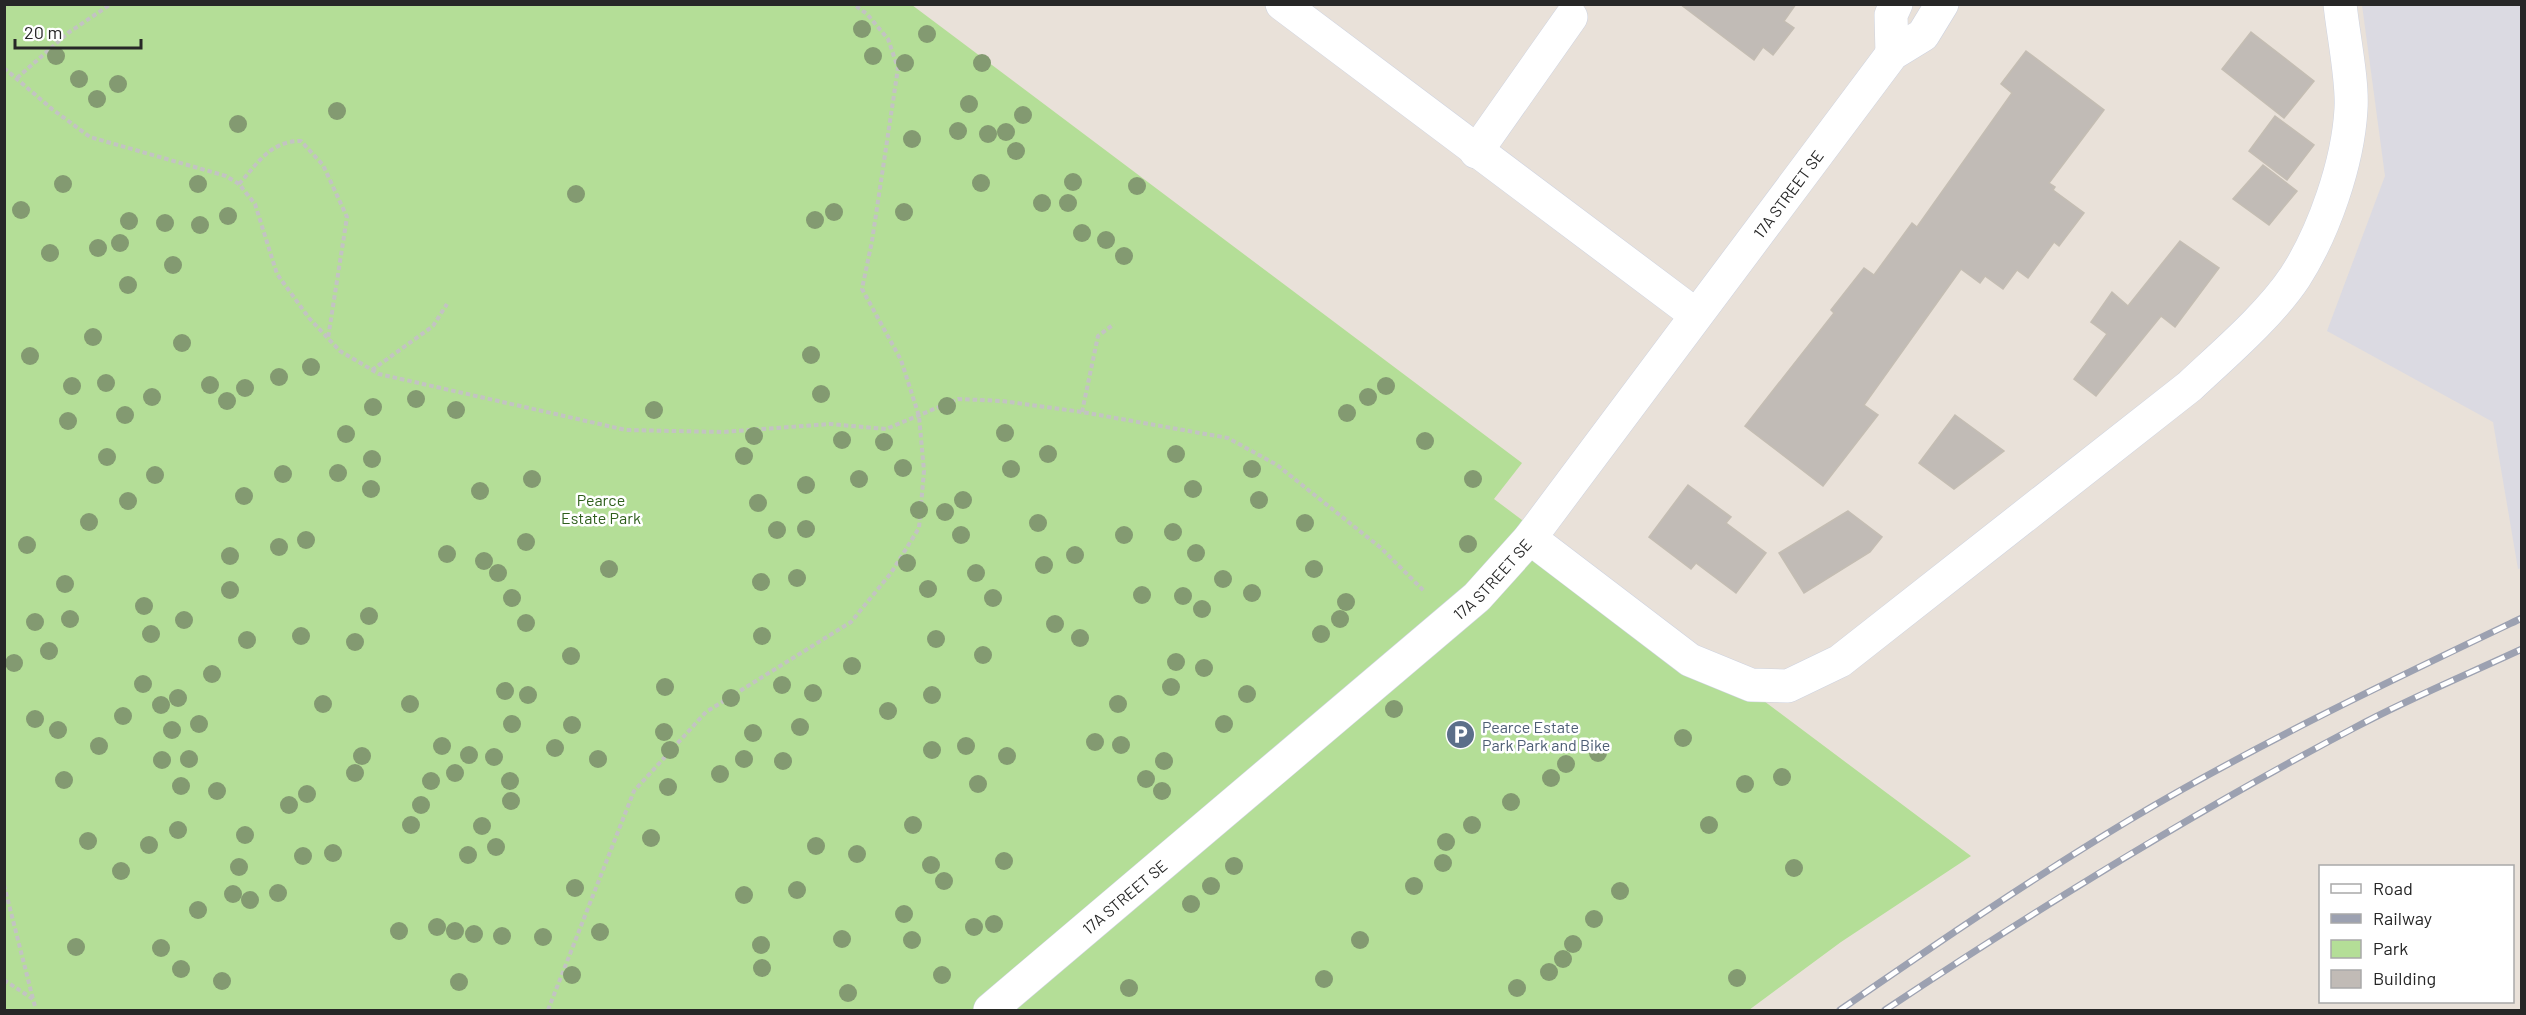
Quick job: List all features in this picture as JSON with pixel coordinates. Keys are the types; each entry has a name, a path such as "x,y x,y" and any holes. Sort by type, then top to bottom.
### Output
{"street":[{"path":"1282,4 1476,152 1696,315"},
{"path":"1892,54 1891,15 1896,4"},
{"name":"17A STREET SE","path":"990,1011 1453,620 1530,538 1892,54 1923,35 1942,4"},
{"path":"1530,538 1690,660 1751,685 1788,687 1840,661 2190,386 2244,336 2294,279 2319,234 2339,174 2351,108 2340,4"},
{"path":"1476,152 1571,17"}],"path":[{"path":"17,78 68,33 111,4"},
{"path":"548,1011 634,791 706,712 851,622 891,573 919,528 924,471 919,416 901,360 862,289 894,109 898,68 888,39 867,14 853,4"},
{"path":"4,68 52,109 90,137 226,176 239,184 255,204 277,274 340,351 379,374 626,430 723,432 830,424 886,429 958,399 1002,401 1082,412 1228,438 1267,459 1381,548 1453,620"},
{"path":"239,184 268,152 284,141 301,141 323,165 346,217 328,338"},
{"path":"372,370 433,326 447,304"},
{"path":"1082,412 1098,336 1114,324"},
{"path":"4,885 36,1011"},
{"path":"4,980 33,999"}],"shaded area":[{"path":"2362,5 2521,5 2522,568 2518,569 2493,422 2327,331 2385,176"}],"green space":[{"name":"Pearce Estate Park","path":"5,5 912,5 1522,463 1494,499 1971,856 1841,942 1749,1010 5,1010"}],"building":[{"path":"1680,4 1796,4 1784,21 1794,28 1773,55 1763,47 1754,60"},
{"path":"2251,32 2314,81 2284,118 2222,69"},
{"path":"2026,51 2104,110 2049,183 2055,187 2053,190 2084,213 2059,246 2054,242 2028,278 2017,270 2003,289 1985,276 1980,283 1961,269 1864,405 1878,415 1823,486 1745,426 1834,313 1831,310 1864,268 1874,275 1912,223 1917,227 2012,93 2001,84"},
{"path":"2275,116 2314,145 2287,180 2249,151"},
{"path":"2263,165 2297,191 2269,225 2233,199"},
{"path":"2180,241 2219,268 2175,327 2161,316 2096,396 2074,379 2107,334 2091,322 2112,292 2128,306"},
{"path":"1955,415 2004,451 1954,489 1919,463"},
{"path":"1688,485 1731,517 1726,523 1766,553 1736,593 1696,563 1691,569 1649,537"},
{"path":"1848,511 1882,537 1870,552 1804,593 1779,553"}],"railway":[{"path":"1840,1010 2020,888 2179,791 2324,714 2522,618"},
{"path":"1885,1010 2057,899 2174,828 2374,717 2522,649"}],"place":[{"name":"Pearce Estate Park Park and Bike","path":"1461,735"}]}
